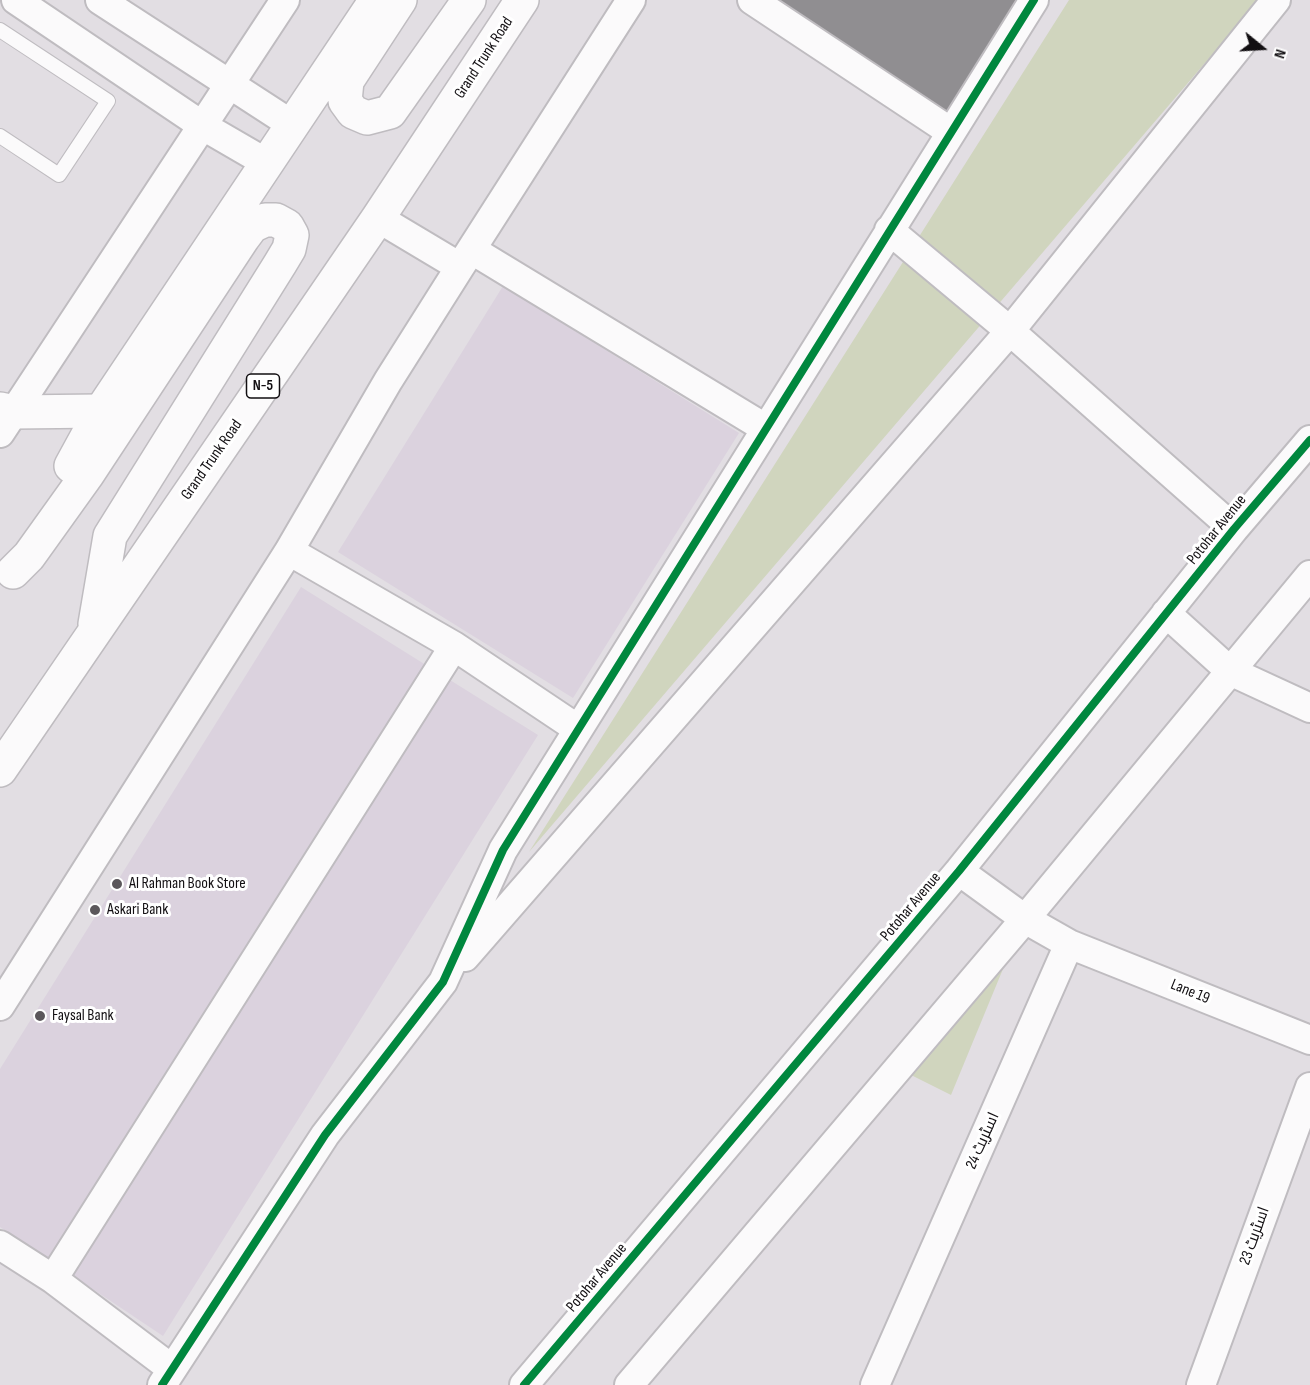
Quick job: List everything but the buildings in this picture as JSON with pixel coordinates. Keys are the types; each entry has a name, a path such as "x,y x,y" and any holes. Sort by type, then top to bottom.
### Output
{"main road":[{"path":"7,583 101,411 265,162 376,0"},
{"path":"400,0 347,81 345,101 353,112 367,118 390,112 469,0"},
{"name":"Grand Trunk Road","path":"0,770 378,218 522,0"},
{"path":"7,583 87,475 252,226 265,220 276,220 287,225 292,236 285,257 110,536 94,631"},
{"path":"5,418 101,411"}],"street":[{"path":"16,0 203,126 265,162"},
{"path":"100,0 291,124"},
{"path":"5,418 203,126 285,0"},
{"path":"0,1006 289,551 388,381 632,0"},
{"path":"752,0 951,132"},
{"path":"443,982 503,850 1034,0"},
{"path":"0,1245 53,1279 167,1377 325,1134 443,982 1010,331 1276,0"},
{"path":"378,218 466,259 765,428"},
{"path":"889,230 1010,331 1234,529"},
{"name":"Potohar Avenue","path":"524,1385 959,871 1234,529 1310,440"},
{"path":"289,551 454,646 578,729"},
{"path":"628,1385 1025,919 1310,575"},
{"path":"1166,613 1230,671 1310,708"},
{"path":"53,1279 454,646"},
{"path":"959,871 1025,919 1069,944"},
{"name":"Lane 19","path":"1069,944 1310,1040"},
{"name":"اسٹریٹ 24","path":"875,1385 1069,944"},
{"name":"اسٹریٹ 23","path":"1200,1385 1310,1088"}],"lane":[{"path":"0,30 108,101 58,175 0,136"}],"shaded area":[{"path":"503,286 739,433 573,698 338,552"},
{"path":"301,587 538,735 163,1336 0,1227 0,1069"}],"green space":[{"path":"1069,0 1259,0 529,852"},
{"path":"1017,935 951,1095 899,1069"}],"cycle path":[{"path":"162,1385 325,1135 443,982 503,850 1034,0"},
{"path":"524,1385 959,871 1234,529 1310,440"}],"place":[{"name":"Al Rahman Book Store","path":"117,884"},
{"name":"Askari Bank","path":"95,910"},
{"name":"Faysal Bank","path":"40,1016"}]}
